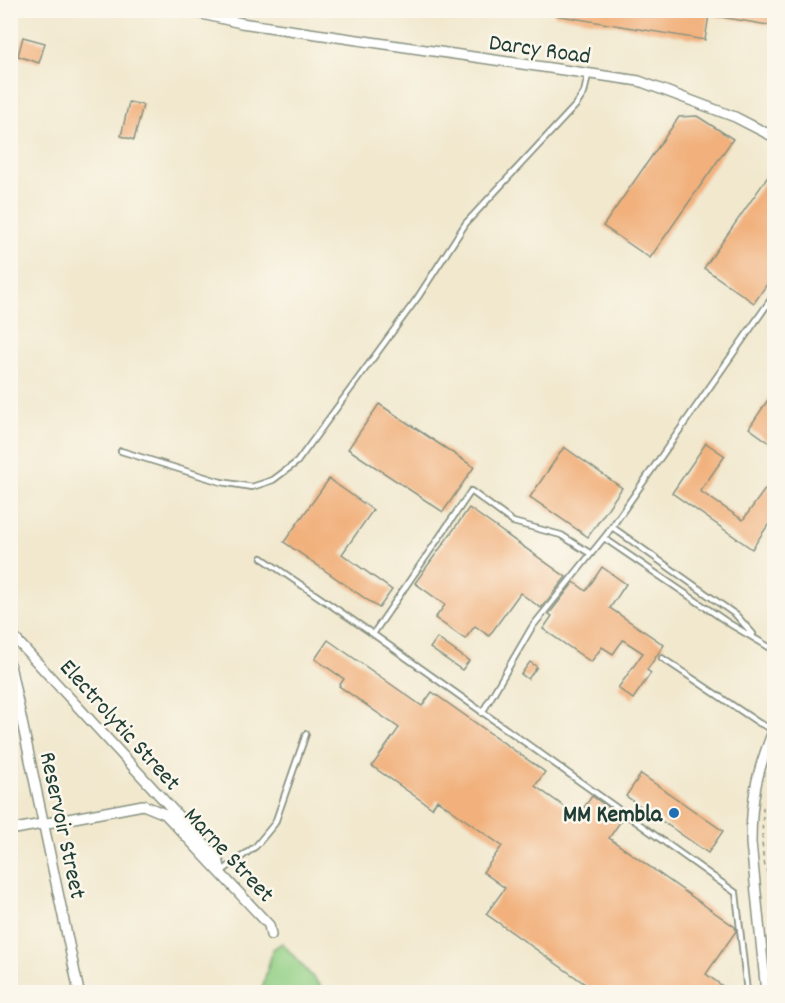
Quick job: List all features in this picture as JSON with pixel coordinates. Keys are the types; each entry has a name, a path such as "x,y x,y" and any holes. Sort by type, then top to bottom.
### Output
{"street":[{"name":"Darcy Road","path":"185,10 241,23 639,81 735,117 774,137"},
{"name":"Electrolytic Street","path":"10,633 218,859 221,872"},
{"name":"Reservoir Street","path":"10,665 79,993"},
{"path":"766,993 751,843 751,818 757,776 774,730"},
{"name":"Marne Street","path":"10,830 143,804 165,814 268,925 271,935"}],"lane":[{"path":"121,451 221,482 252,487 273,480 297,462 418,297 466,223 585,93 588,74"},
{"path":"482,713 531,627 604,538 774,295"},
{"path":"373,634 471,491 513,522 561,535 591,554"},
{"path":"612,527 736,615 756,637"},
{"path":"604,538 730,624 756,637 774,650"},
{"path":"262,558 373,634 736,893 747,993"},
{"path":"662,658 759,723 774,730"},
{"path":"221,872 256,846 275,823 306,734"}],"path":[{"path":"763,804 766,868 768,877 774,884"},
{"path":"774,953 774,973"}],"green space":[{"path":"282,943 326,992 261,992 273,949"}],"building":[{"path":"555,10 774,10 774,26 709,15 705,40 554,15"},
{"path":"23,37 45,43 39,63 18,56"},
{"path":"129,102 143,105 134,140 121,136"},
{"path":"697,116 733,139 650,258 603,226 679,117"},
{"path":"774,168 774,274 754,303 704,268"},
{"path":"774,391 774,446 749,428"},
{"path":"379,404 474,467 443,512 348,449"},
{"path":"706,443 725,456 700,491 743,520 768,485 774,489 774,516 752,549 672,493"},
{"path":"564,447 622,488 588,537 530,497"},
{"path":"329,479 373,510 342,554 392,590 379,608 284,542"},
{"path":"469,508 566,577 541,608 520,593 489,636 475,626 465,639 435,618 445,605 415,583"},
{"path":"602,567 626,584 610,608 664,645 647,670 651,673 633,699 618,688 643,653 623,640 613,654 602,647 591,662 543,629 552,616 549,614 574,582 586,591"},
{"path":"437,638 469,661 462,670 430,648"},
{"path":"328,640 422,706 432,692 545,772 535,786 578,816 592,796 623,818 609,838 735,927 736,931 706,974 732,993 598,993 486,914 505,888 483,872 502,846 437,800 432,808 372,766 399,728 339,686 344,679 315,659"},
{"path":"530,662 537,667 528,679 521,674"},
{"name":"MM Kembla","path":"641,774 723,831 708,853 626,796"}],"place":[{"name":"MM Kembla","path":"674,813"}]}
